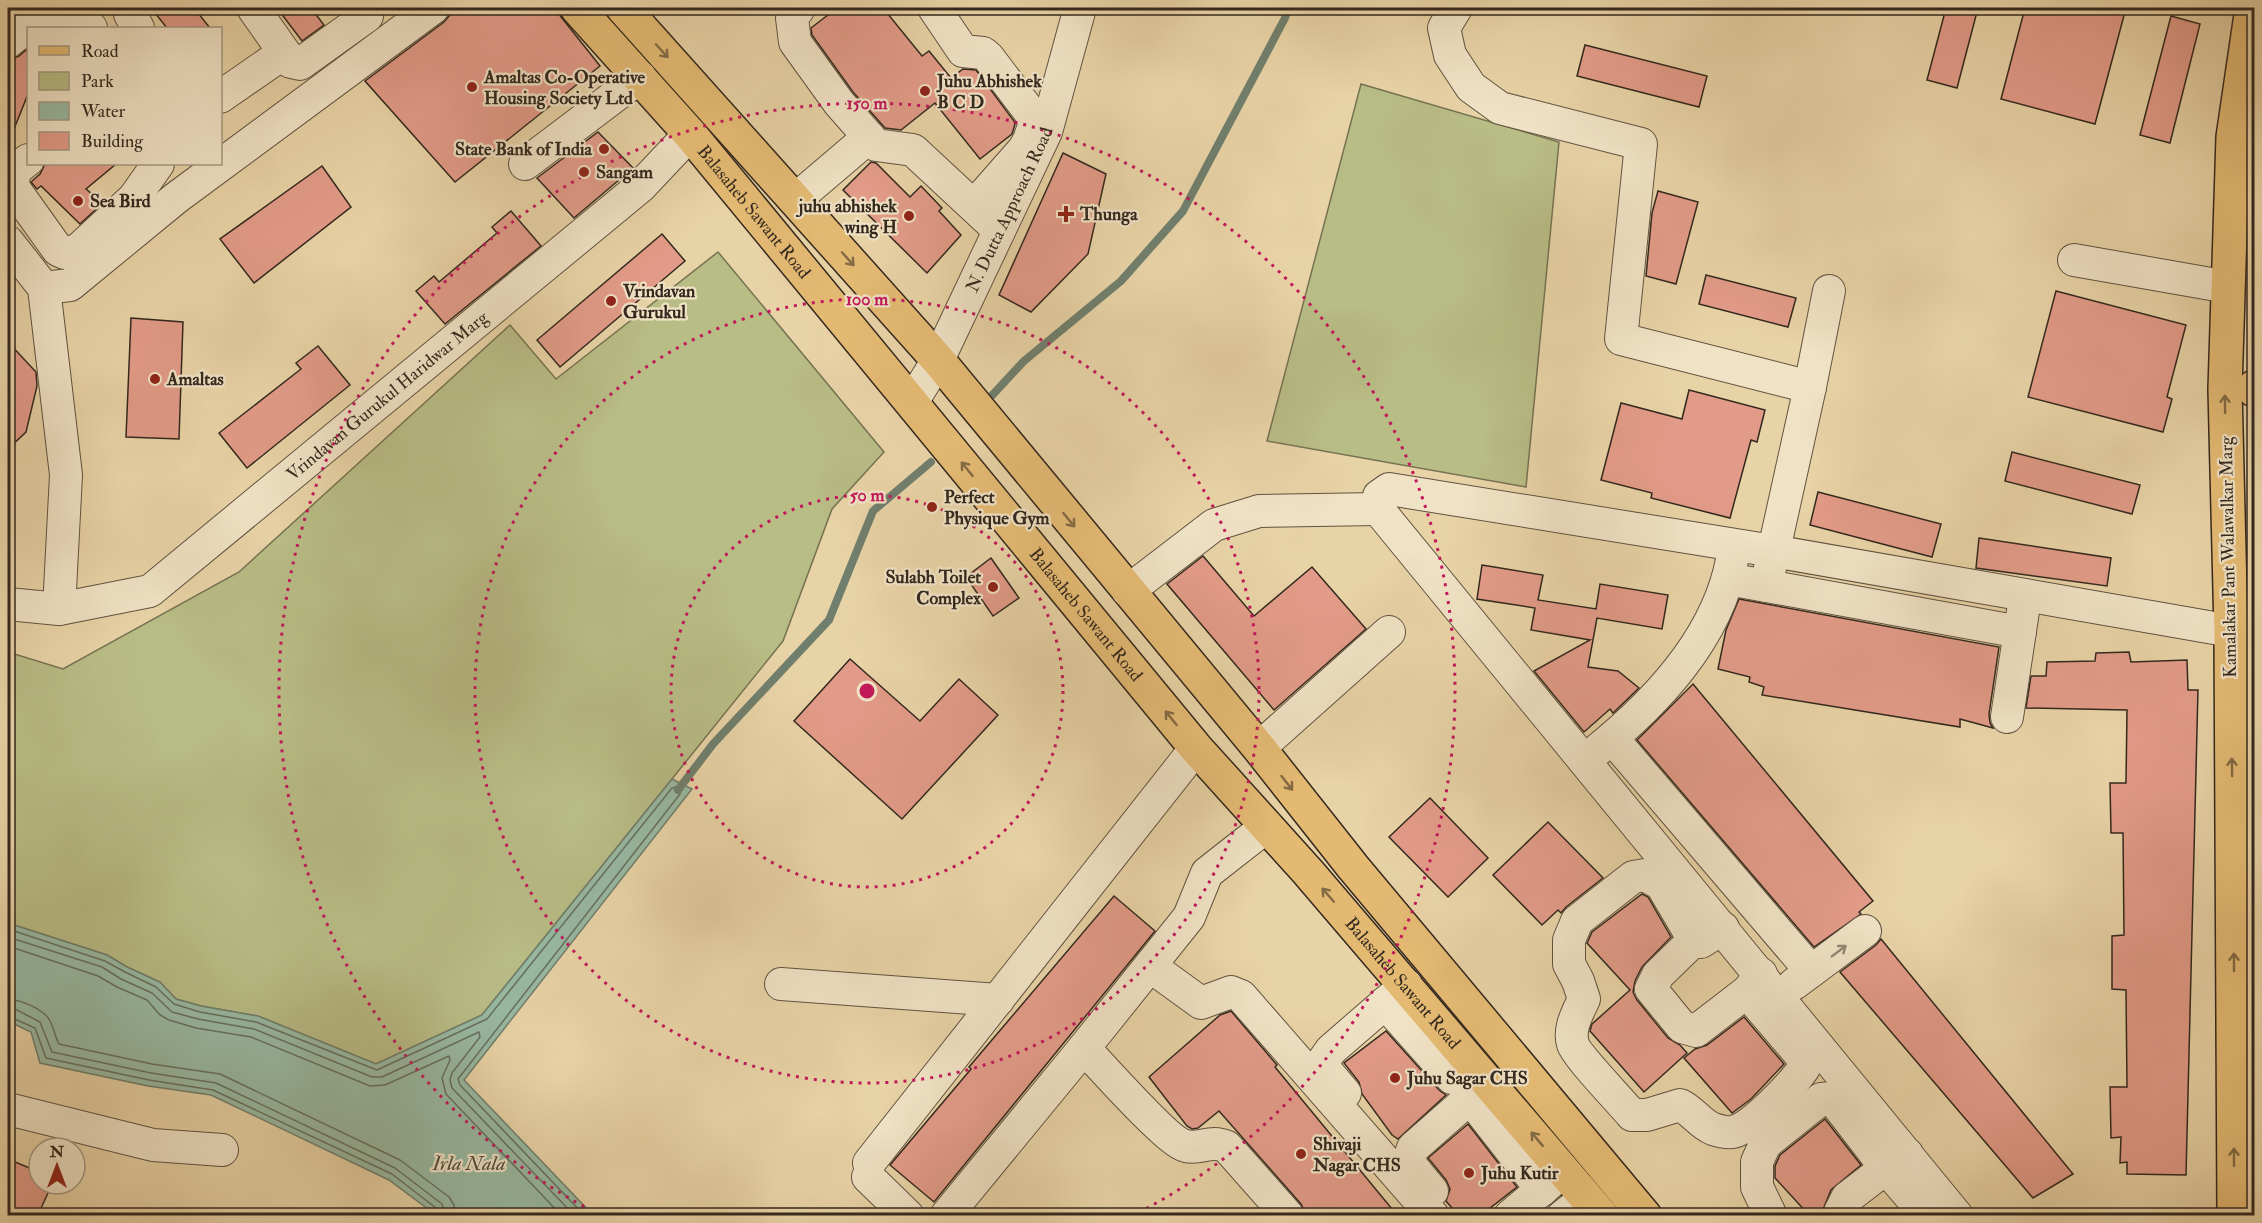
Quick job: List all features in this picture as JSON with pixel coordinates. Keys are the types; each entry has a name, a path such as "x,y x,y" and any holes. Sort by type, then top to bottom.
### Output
{"main road":[{"name":"Balasaheb Sawant Road","path":"577,8 690,134 1196,748 1267,826 1395,994 1470,1086 1553,1180 1584,1209"},
{"name":"Balasaheb Sawant Road","path":"623,8 938,360 1259,748 1353,867 1645,1215"},
{"name":"Kamalakar Pant Walawalkar Marg","path":"2234,1215 2242,634 2225,389 2228,287 2242,202 2233,137 2252,8"}],"street":[{"path":"8,27 33,8"},
{"path":"131,8 130,14 137,27"},
{"path":"230,8 305,102"},
{"path":"253,8 291,62 300,64 363,12 388,41"},
{"path":"227,145 305,102 433,8"},
{"path":"800,8 792,18 795,42 839,104 868,137 876,145 914,150 999,230"},
{"path":"934,8 963,51 983,53 988,57 1040,128 974,206"},
{"name":"N. Dutta Approach Road","path":"912,402 938,360 999,230 1040,128 1080,8"},
{"path":"1456,8 1444,28 1450,55 1471,87 1500,108 1641,144 1621,339 1810,387"},
{"path":"8,42 43,14 56,11 89,27"},
{"path":"222,96 272,61"},
{"path":"525,164 640,77"},
{"name":"Vrindavan Gurukul Haridwar Marg","path":"8,604 59,609 150,591 640,187 690,134"},
{"path":"8,150 27,137"},
{"path":"795,200 868,137"},
{"path":"27,161 14,171 13,187 58,250 65,253 78,250 143,208 200,165"},
{"path":"44,288 70,285 143,208 158,165"},
{"path":"8,242 44,288 66,475 59,609"},
{"path":"2074,260 2228,287"},
{"path":"1766,586 1829,291"},
{"path":"1940,1212 1896,1161 1762,987 1723,928 1377,509 1379,496 1389,489 1773,551 2242,634"},
{"path":"1128,591 1214,525 1259,511 1377,509"},
{"path":"1585,760 1646,708 1700,642 1728,579 1735,545"},
{"path":"1728,579 2020,632"},
{"path":"2007,717 2026,596"},
{"path":"1259,748 1389,632"},
{"path":"1612,738 1811,971"},
{"path":"908,1215 868,1170 1196,748"},
{"path":"1632,818 1660,794"},
{"path":"946,1215 1189,917 1207,873 1267,826"},
{"path":"1723,928 1701,942 1694,940 1661,884 1645,875 1633,877 1577,921 1569,940 1569,964 1584,999 1572,1031 1573,1045 1632,1115 1647,1115 1680,1105 1691,1110 1698,1120 1712,1129 1733,1133 1748,1126 1804,1068 1803,1058 1751,997 1762,987"},
{"path":"1694,940 1658,975 1651,989 1682,1026 1696,1031 1762,987 1811,971 1865,931"},
{"path":"1150,966 1201,1003 1231,992 1241,996 1432,1215"},
{"path":"781,984 998,1000"},
{"path":"1387,1142 1323,1067 1324,1059 1331,1050 1395,994"},
{"path":"1084,1048 1175,1141 1185,1146 1219,1143 1227,1147 1288,1215"},
{"path":"1453,1215 1408,1162 1413,1148 1470,1086"},
{"path":"1771,1215 1757,1187 1757,1162 1765,1144 1821,1100 1832,1098 1896,1161"},
{"path":"8,1109 153,1145 222,1150"},
{"path":"1843,1215 1839,1212 1846,1197 1896,1161"},
{"path":"1510,1215 1553,1180"}],"green space":[{"path":"1361,84 1559,142 1526,487 1267,441"},
{"path":"718,252 884,452 832,509 783,641 482,1015 376,1064 258,1016 176,999 160,982 107,955 8,923 8,652 63,669 239,572 510,325 556,379"}],"water":[{"name":"Irla Nala","path":"672,779 692,789 464,1080 593,1215 436,1215 389,1180 211,1095 148,1086 40,1063 31,1032 8,1021 8,923 107,955 160,982 176,999 258,1016 376,1064 482,1015"}],"building":[{"path":"151,8 194,8 209,27 166,27"},
{"path":"277,8 311,8 324,25 302,41"},
{"name":"Amaltas Co-Operative Housing Society Ltd","path":"451,8 554,8 600,66 455,182 365,81 444,22"},
{"name":"Juhu Abhishek B C D","path":"837,8 883,8 922,56 929,51 951,78 963,69 976,70 1014,121 1012,134 980,159 935,103 901,130 885,128 853,92 812,35 811,28"},
{"path":"1946,8 1978,8 1957,88 1927,80"},
{"path":"2025,8 2126,8 2095,124 2001,99"},
{"path":"2171,16 2200,24 2170,143 2140,135"},
{"path":"1585,45 1707,76 1699,107 1577,76"},
{"path":"27,50 27,96 8,144 8,60"},
{"name":"Sangam","path":"598,132 633,168 574,218 537,178"},
{"name":"Thunga","path":"1063,153 1106,174 1088,254 1031,312 999,295"},
{"name":"juhu abhishek wing H","path":"871,162 876,163 910,197 921,186 942,208 939,211 961,235 927,273 843,190"},
{"name":"Sea Bird","path":"44,165 115,165 86,189 103,203 80,224 41,186 37,189 31,182 40,174"},
{"path":"322,166 351,207 254,283 220,239"},
{"path":"1658,191 1698,202 1676,284 1646,276 1652,213"},
{"path":"511,211 541,246 445,324 416,291 434,276 439,282 497,233 492,227"},
{"name":"Vrindavan Gurukul","path":"662,234 685,261 560,367 537,340"},
{"path":"1706,275 1796,298 1788,327 1699,304"},
{"path":"2056,291 2186,325 2167,397 2172,399 2163,432 2028,397"},
{"name":"Amaltas","path":"131,318 183,322 179,439 126,437"},
{"path":"8,342 36,372 37,386 26,432 8,449"},
{"path":"318,346 350,385 247,468 219,433 301,369 296,363"},
{"path":"1689,390 1765,410 1757,442 1751,440 1730,518 1651,498 1652,493 1601,480 1621,403 1682,419"},
{"path":"2012,452 2140,485 2132,514 2005,481"},
{"path":"1818,492 1941,524 1932,557 1810,525"},
{"path":"1979,538 2111,558 2107,586 1976,568"},
{"path":"1203,556 1254,616 1312,567 1366,629 1274,710 1167,584"},
{"name":"Sulabh Toilet Complex","path":"991,558 1019,598 993,616 966,577"},
{"path":"1482,565 1543,575 1538,600 1596,609 1600,584 1668,595 1662,629 1597,618 1588,667 1618,671 1639,688 1613,713 1610,709 1584,732 1534,671 1590,640 1531,630 1535,608 1477,599"},
{"path":"1739,599 1999,647 1989,714 1993,728 1960,719 1960,727 1762,695 1764,687 1749,682 1750,677 1718,669 1726,630"},
{"path":"2129,652 2131,662 2187,660 2188,690 2198,690 2186,1175 2127,1174 2127,1162 2120,1163 2121,1137 2111,1138 2110,1087 2127,1087 2126,990 2112,989 2112,936 2124,935 2123,833 2111,833 2110,783 2126,783 2127,710 2026,708 2031,676 2046,676 2047,662 2095,661 2096,653"},
{"path":"850,659 920,721 959,679 998,715 902,819 794,721"},
{"path":"1693,684 1873,901 1859,912 1861,914 1814,947 1637,740"},
{"path":"1430,798 1488,858 1448,897 1389,837"},
{"path":"1548,822 1603,878 1561,913 1558,910 1542,925 1493,875"},
{"path":"1642,894 1648,897 1671,937 1642,967 1635,981 1633,992 1668,1038 1680,1045 1687,1053 1644,1092 1590,1031 1592,1024 1630,990 1587,943 1592,932"},
{"path":"1114,896 1155,931 934,1202 890,1165 971,1069 969,1067"},
{"path":"1881,939 2073,1174 2033,1198 1840,972"},
{"path":"1231,1011 1397,1215 1306,1215 1301,1204 1219,1111 1198,1128 1192,1129 1187,1126 1149,1077 1220,1015"},
{"path":"1744,1017 1784,1064 1751,1099 1732,1113 1684,1058 1695,1049 1707,1045"},
{"name":"Juhu Sagar CHS","path":"1386,1031 1446,1095 1398,1139 1392,1135 1362,1094 1359,1082 1344,1063"},
{"path":"1825,1119 1861,1165 1831,1190 1822,1212 1818,1215 1809,1215 1775,1178 1775,1166 1780,1155"},
{"name":"Juhu Kutir","path":"1468,1124 1517,1187 1481,1215 1458,1215 1446,1201 1450,1189 1446,1180 1428,1158"},
{"path":"8,1159 27,1167 27,1196 47,1196 38,1215 8,1215"}],"waterway":[{"path":"986,402 1024,361 1121,281 1183,211 1285,18 1288,8"},
{"path":"678,790 713,744 829,620 873,511 931,462"}],"place":[{"name":"Amaltas Co-Operative Housing Society Ltd","path":"472,87"},
{"name":"Juhu Abhishek B C D","path":"925,91"},
{"name":"State Bank of India","path":"604,149"},
{"name":"Sangam","path":"584,172"},
{"name":"Sea Bird","path":"78,201"},
{"name":"Thunga","path":"1066,214"},
{"name":"juhu abhishek wing H","path":"909,216"},
{"name":"Vrindavan Gurukul","path":"611,301"},
{"name":"Amaltas","path":"155,379"},
{"name":"Perfect Physique Gym","path":"932,507"},
{"name":"Sulabh Toilet Complex","path":"993,587"},
{"name":"Juhu Sagar CHS","path":"1395,1078"},
{"name":"Shivaji Nagar CHS","path":"1301,1154"},
{"name":"Juhu Kutir","path":"1469,1173"}]}
